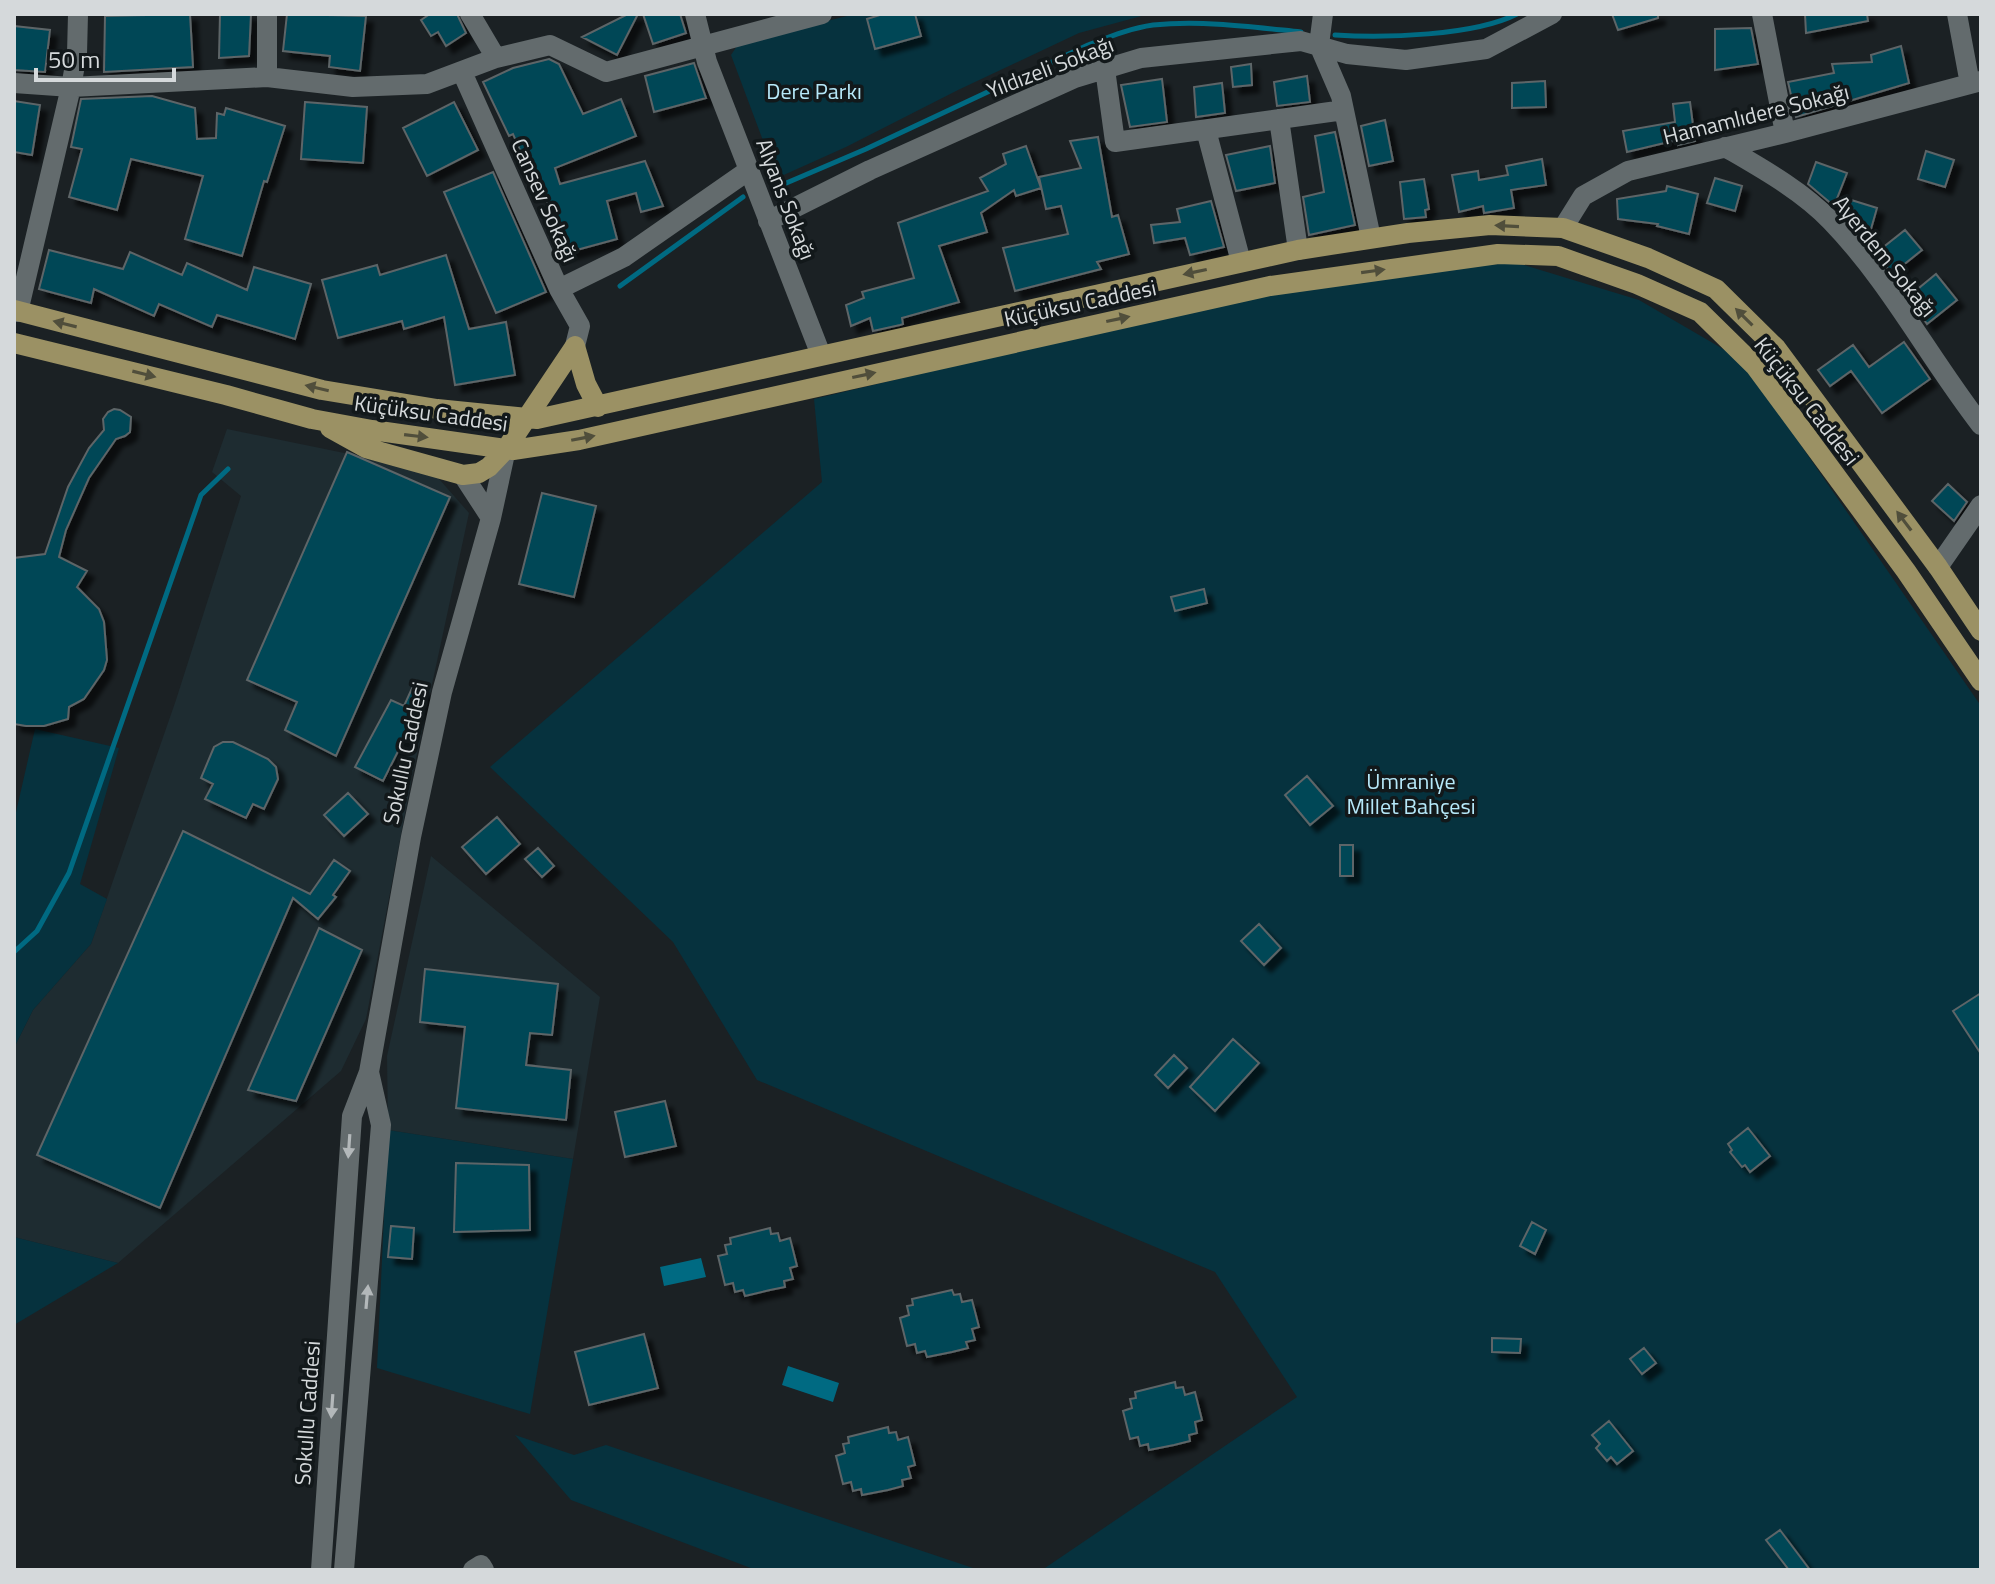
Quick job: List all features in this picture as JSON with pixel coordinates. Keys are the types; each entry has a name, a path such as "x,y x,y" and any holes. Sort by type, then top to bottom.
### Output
{"main road":[{"name":"Küçüksu Caddesi","path":"16,311 322,390 526,420 598,407 1298,250 1371,238 1490,225 1563,228 1648,258 1716,289 1776,348 1938,567 1981,631"},
{"name":"Küçüksu Caddesi","path":"14,343 312,419 506,449 579,440 1270,286 1498,254 1558,256 1637,284 1700,312 1755,366 1917,586 1981,681"},
{"path":"575,346 586,384 598,407"},
{"path":"312,419 366,448 463,475 479,473 506,449 575,346"},
{"path":"821,355 827,383"},
{"path":"505,418 506,449"},
{"path":"1917,586 1938,567"}],"street":[{"path":"16,311 71,87 77,54 78,14"},
{"path":"267,14 267,77"},
{"path":"470,14 496,58"},
{"name":"Alyans Sokağı","path":"695,14 707,62 821,355"},
{"path":"14,83 71,87 267,77 353,87 427,84 496,58 550,45 606,72 822,14"},
{"path":"1323,14 1319,45 1341,96 1371,238"},
{"name":"Yıldızeli Sokağı","path":"768,221 883,164 1075,78 1141,58 1301,41 1347,54 1406,60 1486,49 1552,14"},
{"path":"1762,14 1785,133"},
{"path":"1957,14 1976,83"},
{"path":"1105,69 1115,142 1344,110"},
{"name":"Cansev Sokağı","path":"462,72 559,289 580,326 575,346"},
{"name":"Hamamlıdere Sokağı","path":"1563,228 1583,196 1628,171 1976,83"},
{"path":"1279,119 1298,250"},
{"path":"1206,130 1241,262"},
{"name":"Ayerdem Sokağı","path":"1725,147 1778,179 1830,220 1896,300 1981,425"},
{"path":"559,289 624,257 749,170"},
{"name":"Sokullu Caddesi","path":"321,1570 352,1116 369,1072 411,837 442,692 491,518 506,449"},
{"path":"463,475 491,518"},
{"path":"1938,567 1981,505"},
{"name":"Sokullu Caddesi","path":"344,1570 381,1125 369,1072"},
{"path":"335,1358 362,1364"},
{"path":"473,1570 481,1565 484,1570"}],"shaded area":[{"path":"227,429 432,471 469,513 412,777 366,1019 341,1071 118,1263 14,1237 14,1048 33,1010 91,944 176,700 241,496 212,472"},
{"path":"431,856 600,997 573,1159 388,1130 387,1056"}],"green space":[{"name":"Dere Parkı","path":"855,14 1149,14 1079,33 777,178 731,55 739,43"},
{"name":"Ümraniye Millet Bahçesi","path":"1517,263 1639,300 1742,360 1981,706 1981,1570 1042,1570 1297,1397 1215,1272 757,1080 673,942 490,767 822,482 814,399 1260,293 1397,270"},
{"path":"35,729 119,748 80,884 107,899 91,944 33,1010 14,1048 14,821"},
{"path":"388,1130 573,1159 530,1414 377,1368"},
{"path":"14,1237 118,1263 14,1325"},
{"path":"515,1435 574,1455 606,1445 979,1570 756,1570 571,1500"}],"water":[{"path":"701,1258 706,1277 664,1286 660,1267"},
{"path":"788,1366 839,1383 833,1402 782,1385"}],"building":[{"path":"190,14 193,67 104,72 105,16"},
{"path":"220,14 251,14 249,56 219,58"},
{"path":"287,14 366,16 360,71 329,67 330,56 283,51"},
{"path":"430,14 457,14 466,33 446,46 438,32 431,36 421,20"},
{"path":"628,14 638,14 617,55 582,37"},
{"path":"643,14 680,14 686,33 653,44"},
{"path":"883,14 915,14 921,36 875,49 867,19"},
{"path":"1612,14 1658,14 1658,18 1618,30"},
{"path":"1805,14 1867,14 1868,21 1806,33"},
{"path":"14,26 50,30 45,72 14,70"},
{"path":"1751,28 1758,64 1715,70 1715,29"},
{"path":"1901,46 1909,83 1796,117 1788,82 1834,73 1832,64 1872,62 1871,55"},
{"path":"549,59 559,64 583,114 621,99 636,136 555,168 560,184 645,161 663,206 641,212 636,193 607,201 617,239 562,254 545,193 540,195 513,134 509,136 483,82 513,68"},
{"path":"694,63 706,98 654,112 645,76"},
{"path":"1251,64 1252,85 1233,87 1231,67"},
{"path":"1307,76 1310,102 1277,106 1274,82"},
{"path":"1162,79 1167,122 1130,127 1121,85"},
{"path":"1545,81 1546,107 1512,108 1512,83"},
{"path":"1222,83 1225,113 1196,117 1194,87"},
{"path":"152,96 195,108 197,139 216,138 217,113 224,115 226,108 285,126 267,182 264,181 242,256 185,239 203,176 131,159 117,210 69,197 82,149 71,147 81,99"},
{"path":"14,101 40,105 32,155 14,152"},
{"path":"305,102 367,107 363,163 301,159"},
{"path":"454,102 478,150 427,176 403,128"},
{"path":"1690,102 1695,141 1678,145 1677,140 1627,152 1623,131 1675,122 1673,104"},
{"path":"1385,120 1393,161 1369,166 1361,126"},
{"path":"1335,132 1355,225 1309,235 1303,197 1324,192 1315,136"},
{"path":"1098,137 1112,217 1118,215 1129,254 1097,262 1101,269 1015,291 1003,248 1068,234 1061,206 1046,209 1039,177 1081,168 1070,141"},
{"path":"1026,146 1041,188 1016,196 1014,190 981,213 987,232 939,246 959,302 902,318 903,324 873,331 870,318 851,326 846,305 864,298 862,292 914,278 898,223 988,191 980,178 1006,164 1003,154"},
{"path":"1270,146 1275,183 1236,191 1226,155"},
{"path":"1926,151 1954,160 1945,187 1918,179"},
{"path":"1542,159 1546,185 1511,190 1514,208 1484,213 1483,206 1459,212 1452,175 1478,171 1479,180 1508,175 1506,166"},
{"path":"1816,162 1847,173 1834,206 1808,184"},
{"path":"493,172 546,292 496,313 444,192"},
{"path":"1715,178 1742,186 1735,211 1707,203"},
{"path":"1424,179 1429,209 1425,210 1426,217 1404,219 1400,182"},
{"path":"1667,186 1698,194 1689,234 1658,224 1618,219 1617,199 1666,191"},
{"path":"1848,199 1877,208 1871,229 1850,223 1843,215"},
{"path":"1211,201 1224,247 1190,255 1185,238 1154,243 1151,225 1180,222 1177,209"},
{"path":"1905,230 1922,250 1892,274 1876,253"},
{"path":"49,250 123,269 130,252 182,275 187,263 247,290 254,267 311,284 295,339 217,315 212,327 159,304 154,316 94,289 91,303 39,289"},
{"path":"446,255 469,329 506,322 515,375 455,385 444,317 404,329 402,321 338,338 322,280 377,265 380,275"},
{"path":"1936,274 1957,300 1927,324 1908,297"},
{"path":"1904,342 1930,379 1882,413 1851,371 1830,386 1818,370 1853,345 1869,367"},
{"path":"114,409 131,417 130,432 116,439 89,478 66,530 59,557 87,571 77,587 99,609 104,622 107,660 104,670 84,699 69,707 68,719 44,726 14,724 14,558 45,554 68,487 89,448 104,430 103,419"},
{"path":"347,452 450,497 336,756 285,730 297,702 247,680"},
{"path":"1948,484 1967,502 1954,521 1932,501"},
{"path":"542,493 596,506 574,597 519,584"},
{"path":"1204,589 1207,603 1175,611 1171,597"},
{"path":"413,686 428,692 383,781 355,767 391,700 404,706"},
{"path":"223,742 233,742 268,759 276,767 278,779 264,809 253,804 246,818 205,799 213,784 201,778 214,747"},
{"path":"1307,776 1333,806 1310,825 1285,795"},
{"path":"348,793 368,814 344,836 324,815"},
{"path":"497,817 520,844 486,874 462,847"},
{"path":"183,831 310,894 334,860 350,871 333,895 336,897 318,919 293,898 160,1208 37,1155"},
{"path":"1340,845 1353,845 1353,876 1340,876"},
{"path":"538,848 554,866 542,877 525,859"},
{"path":"1259,924 1281,948 1264,965 1241,941"},
{"path":"319,928 362,950 296,1101 248,1090"},
{"path":"425,969 558,984 552,1035 530,1033 526,1065 571,1070 566,1120 456,1108 465,1027 420,1022"},
{"path":"1981,993 1981,1054 1953,1011"},
{"path":"1233,1039 1259,1063 1215,1111 1190,1087"},
{"path":"1174,1055 1187,1068 1168,1088 1155,1075"},
{"path":"665,1101 676,1146 625,1157 615,1112"},
{"path":"1748,1128 1770,1156 1750,1172 1730,1152 1732,1150 1728,1144"},
{"path":"456,1163 529,1165 530,1230 454,1232"},
{"path":"1532,1222 1546,1230 1535,1254 1520,1246"},
{"path":"391,1226 414,1228 412,1259 388,1257"},
{"path":"770,1228 771,1234 778,1233 780,1241 790,1238 797,1266 790,1268 793,1279 784,1281 785,1287 745,1296 743,1290 735,1292 733,1283 725,1285 718,1256 727,1254 725,1245 731,1244 730,1238"},
{"path":"952,1290 954,1295 960,1294 962,1302 972,1300 979,1327 972,1329 975,1340 966,1342 968,1348 952,1352 927,1357 925,1351 917,1353 915,1344 907,1346 900,1318 909,1315 907,1306 913,1305 912,1299"},
{"path":"644,1334 658,1388 589,1405 575,1352"},
{"path":"1492,1338 1521,1339 1520,1353 1492,1352"},
{"path":"1644,1348 1656,1363 1642,1374 1630,1359"},
{"path":"1175,1382 1176,1388 1183,1387 1185,1395 1195,1392 1202,1420 1195,1422 1197,1433 1189,1435 1190,1441 1174,1445 1149,1450 1148,1444 1140,1446 1138,1437 1130,1439 1123,1411 1132,1408 1130,1399 1136,1398 1135,1392"},
{"path":"1609,1421 1633,1451 1617,1464 1611,1457 1607,1461 1596,1448 1600,1444 1592,1435"},
{"path":"888,1427 889,1433 896,1432 898,1440 908,1437 915,1465 908,1467 911,1478 902,1480 903,1486 888,1490 862,1495 861,1489 853,1491 851,1482 843,1484 836,1456 845,1453 843,1444 849,1443 848,1437"},
{"path":"1780,1530 1810,1570 1789,1570 1766,1540"}],"waterway":[{"path":"1335,35 1378,36 1453,31 1517,14"},
{"path":"784,184 1088,45 1128,31 1153,25 1190,23 1301,32"},
{"path":"620,286 743,197"},
{"path":"14,952 37,931 69,873 201,495 228,469"}]}
